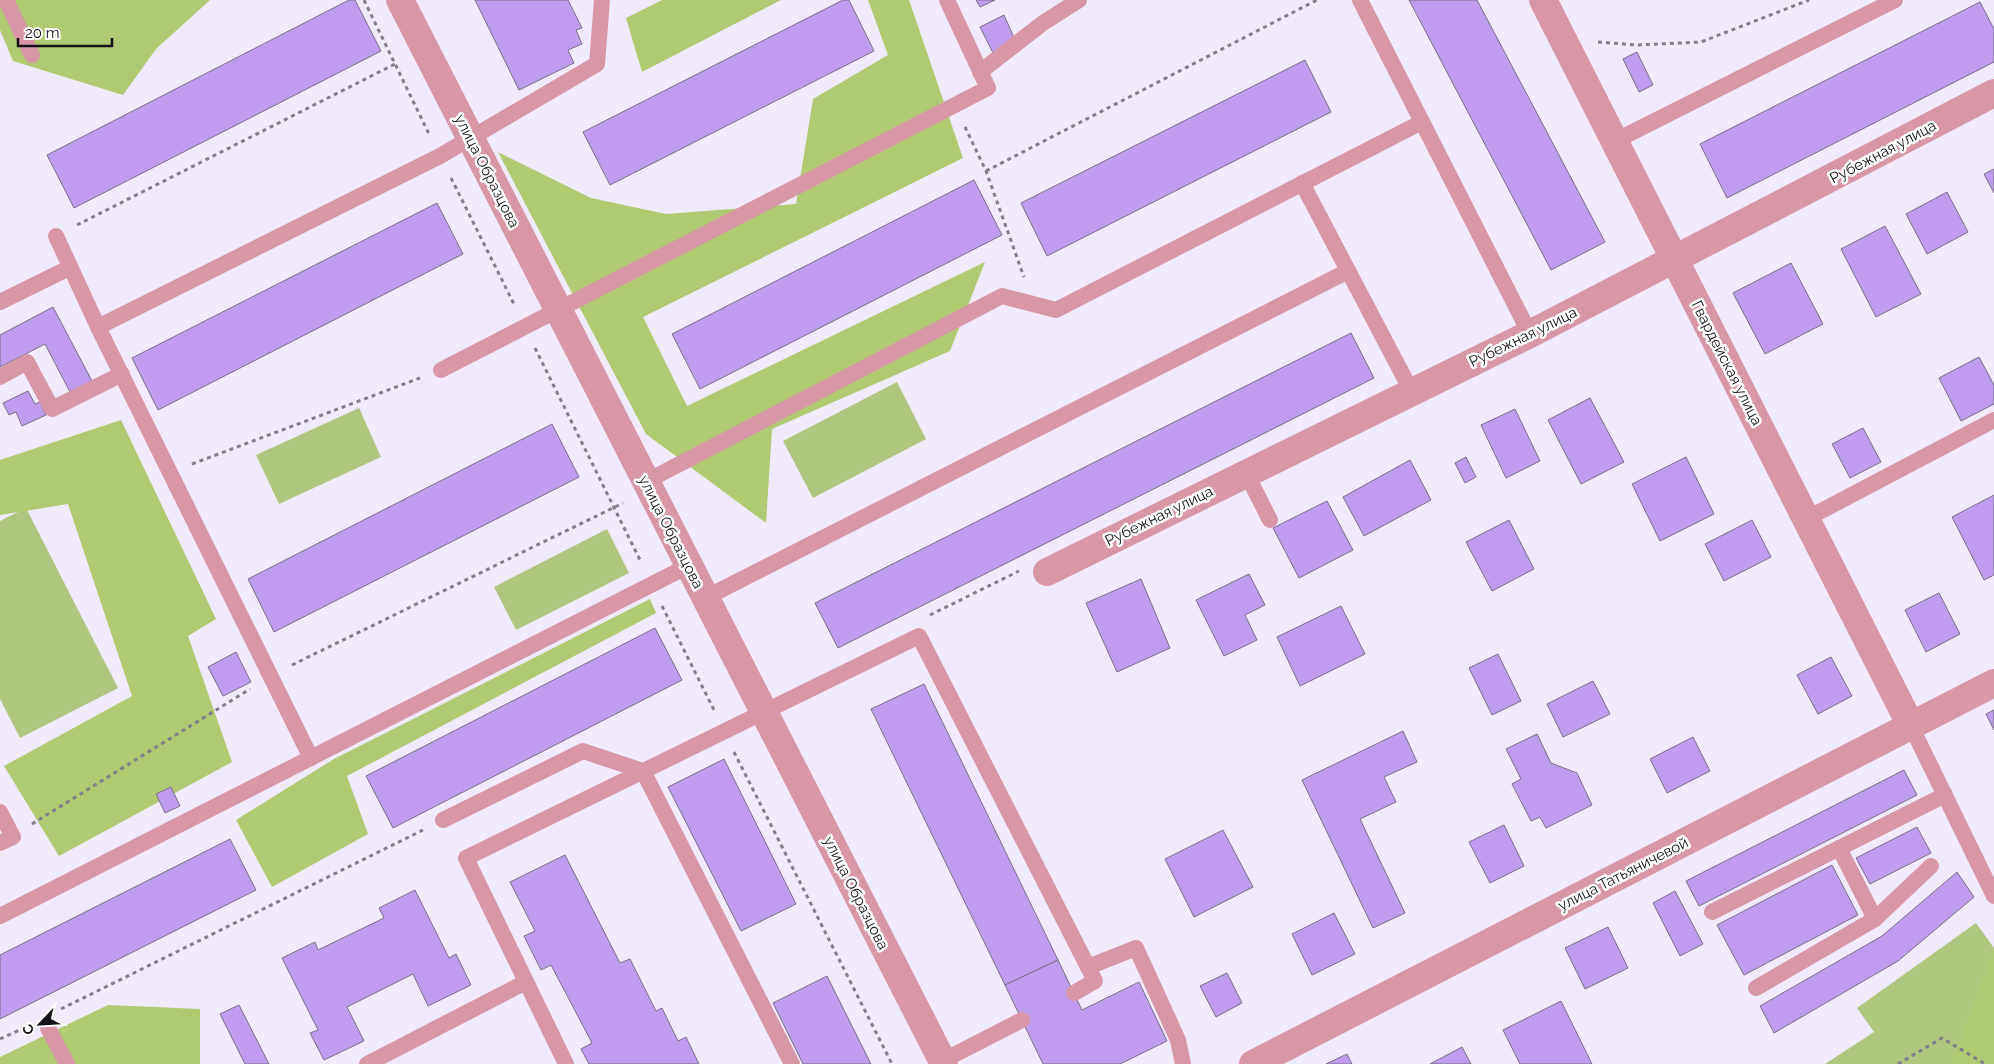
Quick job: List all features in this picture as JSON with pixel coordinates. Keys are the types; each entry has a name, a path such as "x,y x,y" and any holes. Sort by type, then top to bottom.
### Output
{"street":[{"name":"улица Образцова","path":"400,0 943,1062"},
{"name":"Гвардейская улица","path":"1543,0 1911,726"},
{"name":"Рубежная улица","path":"1047,572 1530,334 1994,94"},
{"name":"улица Татьяничевой","path":"1252,1064 1994,683"}],"lane":[{"path":"6,0 32,55"},
{"path":"98,328 440,156 597,64 602,0"},
{"path":"441,370 988,88 947,0"},
{"path":"980,72 1043,23 1079,0"},
{"path":"1360,0 1530,334"},
{"path":"1615,141 1895,0"},
{"path":"647,486 1002,296 1056,310 1422,122"},
{"path":"1302,183 1405,378"},
{"path":"56,236 98,328 311,758"},
{"path":"0,302 69,268"},
{"path":"705,598 1348,270"},
{"path":"0,377 27,362 52,409 122,374"},
{"path":"1806,519 1994,420"},
{"path":"1246,473 1270,520"},
{"path":"0,916 688,566"},
{"path":"566,1064 466,858 918,636 1095,981 1074,994"},
{"path":"1911,726 1994,896"},
{"path":"442,820 583,751 644,771 792,1064"},
{"path":"1712,912 1945,795"},
{"path":"0,812 6,840"},
{"path":"1839,848 1875,919"},
{"path":"1756,988 1875,919 1930,866"},
{"path":"1088,967 1136,948 1178,1040 1182,1064"},
{"path":"367,1064 526,982"},
{"path":"943,1062 1022,1020"},
{"path":"51,1021 67,1064"}],"path":[{"path":"364,0 651,585 892,1064"},
{"path":"986,172 1317,0"},
{"path":"1594,41 1637,45 1701,42 1809,0"},
{"path":"56,236 395,64"},
{"path":"954,105 986,172 1033,304"},
{"path":"170,472 441,370"},
{"path":"6,840 271,676 614,508 647,486"},
{"path":"51,1021 442,820"},
{"path":"0,1040 26,1026"},
{"path":"1898,1064 1942,1038 1985,1064"}],"green space":[{"path":"0,0 210,0 156,49 123,95 13,61 0,30"},
{"path":"662,0 781,0 642,72 626,18"},
{"path":"868,0 909,0 963,158 643,317 687,406 985,262 950,351 772,429 766,523 646,434 498,152 591,198 666,214 796,204 813,99 888,55"},
{"path":"897,382 926,439 813,498 783,441"},
{"path":"359,408 381,457 279,504 256,455"},
{"path":"121,420 216,619 188,636 232,762 59,856 4,766 132,696 68,504 0,515 0,460"},
{"path":"26,508 118,688 20,738 0,699 0,521"},
{"path":"607,529 629,573 516,630 494,587"},
{"path":"650,599 656,613 347,776 368,834 272,887 236,820 334,759"},
{"path":"1976,923 1994,948 1994,1064 1825,1064 1874,1032 1857,1008"},
{"path":"1994,951 1994,1064 1951,1064"},
{"path":"108,1005 200,1009 200,1064 0,1064 0,1057"}],"building":[{"path":"349,0 355,0 381,51 74,208 47,155"},
{"path":"475,0 568,0 582,28 576,30 582,44 568,50 574,63 519,90"},
{"path":"843,0 849,0 874,51 610,185 583,132"},
{"path":"976,0 995,0 980,7"},
{"path":"1409,0 1477,0 1605,242 1551,270"},
{"path":"1980,2 1994,29 1994,62 1727,198 1700,144"},
{"path":"1004,15 1016,42 993,53 980,27"},
{"path":"1637,52 1653,85 1639,92 1623,59"},
{"path":"1305,60 1331,112 1047,256 1021,203"},
{"path":"1994,169 1994,193 1984,174"},
{"path":"974,180 1002,235 700,389 672,334"},
{"path":"1947,192 1968,232 1927,254 1906,214"},
{"path":"437,203 463,254 158,410 132,358"},
{"path":"1885,226 1921,294 1876,317 1841,249"},
{"path":"1791,263 1823,324 1765,354 1733,293"},
{"path":"53,307 92,381 70,392 45,344 0,367 0,335"},
{"path":"1351,333 1374,378 838,648 815,603"},
{"path":"1979,357 1994,385 1994,404 1961,421 1939,378"},
{"path":"28,391 35,404 40,402 46,415 22,426 16,412 9,415 3,403"},
{"path":"1590,398 1624,462 1581,484 1548,420"},
{"path":"1515,409 1540,461 1506,478 1481,425"},
{"path":"552,424 579,477 274,632 248,579"},
{"path":"1863,428 1881,462 1850,478 1832,444"},
{"path":"1466,457 1476,477 1465,483 1455,463"},
{"path":"1686,457 1714,514 1660,541 1632,484"},
{"path":"1410,460 1431,500 1364,536 1343,497"},
{"path":"1994,495 1994,575 1984,580 1952,517"},
{"path":"1327,501 1353,550 1299,578 1273,528"},
{"path":"1509,520 1534,569 1492,591 1466,542"},
{"path":"1752,520 1771,557 1724,581 1705,544"},
{"path":"1249,574 1265,605 1245,615 1257,640 1224,656 1196,600"},
{"path":"1141,579 1170,648 1117,672 1086,603"},
{"path":"1939,593 1960,634 1926,652 1905,610"},
{"path":"1341,606 1365,654 1300,686 1277,637"},
{"path":"655,628 682,680 393,828 366,776"},
{"path":"236,652 251,682 223,696 208,667"},
{"path":"1498,654 1521,701 1492,715 1469,668"},
{"path":"1831,657 1852,696 1818,714 1797,675"},
{"path":"1593,681 1610,714 1563,737 1547,704"},
{"path":"924,684 1058,960 1005,985 871,709"},
{"path":"1994,710 1994,730 1986,714"},
{"path":"1403,731 1417,762 1384,777 1396,802 1360,819 1405,913 1373,928 1302,780"},
{"path":"1537,734 1551,763 1577,773 1592,805 1546,828 1540,817 1531,821 1512,784 1521,779 1506,749"},
{"path":"1693,737 1710,771 1667,793 1650,759"},
{"path":"724,759 796,904 741,931 668,787"},
{"path":"1904,770 1917,795 1699,906 1686,881"},
{"path":"171,787 180,806 165,813 156,794"},
{"path":"1504,825 1524,866 1490,883 1469,842"},
{"path":"1917,827 1931,853 1870,884 1856,858"},
{"path":"1223,830 1253,887 1194,917 1165,859"},
{"path":"230,839 256,890 0,1019 0,955"},
{"path":"565,855 620,963 630,959 656,1011 662,1008 678,1041 686,1037 699,1064 589,1064 581,1049 592,1043 551,965 541,970 524,936 535,931 510,882"},
{"path":"1832,865 1858,915 1744,975 1717,925"},
{"path":"1957,872 1974,897 1898,961 1774,1033 1760,1006 1882,936"},
{"path":"415,890 449,958 456,954 471,985 428,1006 413,974 347,1007 364,1041 324,1060 310,1033 318,1030 282,958 315,942 318,950 384,918 379,908"},
{"path":"1675,891 1703,944 1680,956 1653,903"},
{"path":"1334,913 1355,954 1312,975 1292,934"},
{"path":"1608,927 1628,968 1585,989 1565,948"},
{"path":"1058,960 1082,1010 1139,982 1167,1041 1120,1064 1043,1064 1005,985"},
{"path":"1227,973 1242,1003 1216,1017 1200,986"},
{"path":"827,976 871,1064 803,1064 773,1003"},
{"path":"1561,1001 1592,1064 1520,1064 1503,1030"},
{"path":"239,1005 269,1064 245,1064 220,1014"},
{"path":"1462,1047 1471,1064 1430,1064"},
{"path":"1347,1054 1352,1064 1326,1064"}]}
